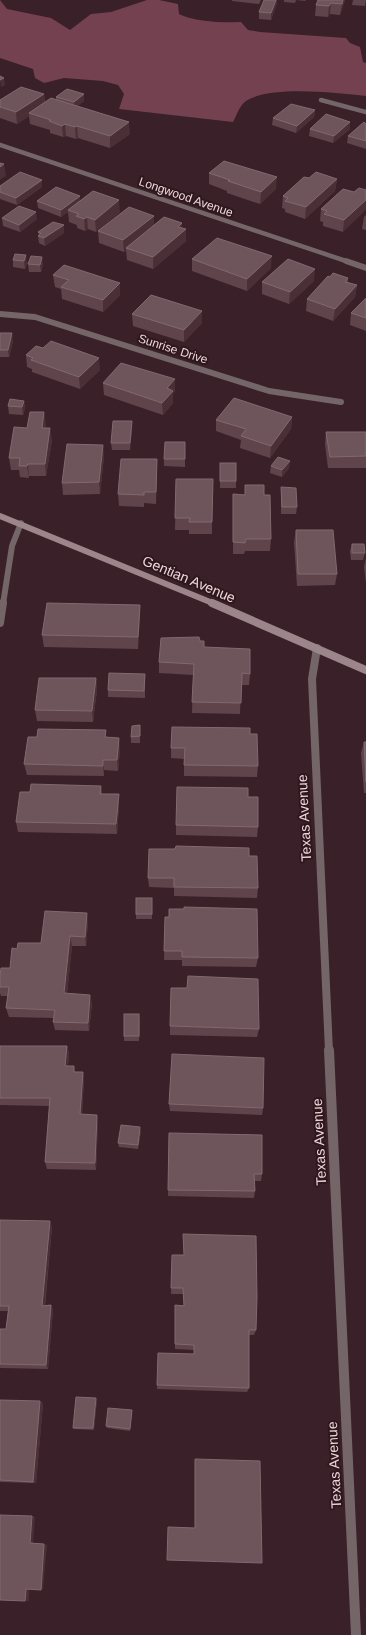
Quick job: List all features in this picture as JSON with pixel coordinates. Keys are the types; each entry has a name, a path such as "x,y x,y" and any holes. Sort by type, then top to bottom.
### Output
{"street":[{"path":"321,100 366,112"},
{"name":"Longwood Avenue","path":"0,145 366,268"},
{"name":"Sunrise Drive","path":"0,314 35,317 269,391 341,402"},
{"name":"Gentian Avenue","path":"0,516 21,523 184,590 366,670"},
{"path":"0,623 12,546 21,523"},
{"name":"Texas Avenue","path":"317,648 312,679 356,1635"}],"shaded area":[{"path":"0,0 7,9 51,18 70,30 91,14 111,12 147,0 159,0 178,4 179,14 193,19 241,22 248,30 260,32 346,38 350,43 360,47 363,62 366,63 366,96 304,91 271,93 257,96 246,101 240,108 233,122 119,109 124,94 118,85 103,81 64,78 44,83 35,78 33,69 0,58"}],"building":[{"path":"264,0 276,0 271,13 259,12"},
{"path":"318,0 343,0 342,4 331,3 329,6 316,5"},
{"path":"21,87 44,94 16,112 0,107 0,100"},
{"path":"67,89 84,94 74,102 56,97"},
{"path":"51,98 129,122 110,136 77,126 75,127 65,124 62,126 49,121 51,120 29,113"},
{"path":"291,104 315,110 297,126 273,118"},
{"path":"326,114 350,122 334,136 310,129"},
{"path":"364,122 366,124 366,141 348,136"},
{"path":"224,161 277,177 261,192 209,173"},
{"path":"20,172 42,180 16,198 0,192 0,186"},
{"path":"316,172 337,179 306,207 285,201 288,198 283,196 304,177 309,178"},
{"path":"56,187 80,196 61,210 37,201"},
{"path":"359,188 366,190 366,200 344,220 324,214 327,211 321,209 343,189 354,192"},
{"path":"93,191 119,200 95,220 87,217 84,219 76,216 79,214 68,210"},
{"path":"19,206 36,212 19,225 2,218"},
{"path":"129,207 154,216 123,240 98,231"},
{"path":"164,217 182,223 178,227 186,229 153,257 126,248"},
{"path":"53,222 64,225 44,238 38,236 41,233 38,232"},
{"path":"217,238 272,256 247,279 192,259"},
{"path":"15,254 26,255 24,261 13,260"},
{"path":"31,256 42,257 40,265 28,264"},
{"path":"288,259 315,269 290,292 262,282"},
{"path":"64,265 120,283 103,300 61,287 69,280 53,275"},
{"path":"333,273 348,278 345,282 357,285 335,309 307,299 328,276 330,277"},
{"path":"151,295 202,311 184,330 132,314"},
{"path":"366,298 366,318 351,313"},
{"path":"0,333 12,333 8,350 0,350"},
{"path":"51,341 99,358 79,377 31,360 33,358 26,355 36,346 43,348"},
{"path":"121,363 175,379 167,388 173,391 162,403 103,383"},
{"path":"234,398 292,417 271,446 241,436 246,429 216,420"},
{"path":"10,399 24,401 22,407 8,406"},
{"path":"30,412 44,412 42,428 50,428 45,464 28,464 27,466 19,466 20,458 9,458 14,427 27,428"},
{"path":"113,421 132,421 130,443 111,443"},
{"path":"326,432 366,432 366,456 330,457"},
{"path":"165,442 185,442 185,459 164,459"},
{"path":"67,444 103,445 99,482 62,483"},
{"path":"278,457 290,461 282,470 271,466"},
{"path":"121,459 157,459 156,492 144,492 144,495 118,494"},
{"path":"220,463 236,463 236,481 220,481"},
{"path":"176,479 213,479 212,522 189,522 190,518 175,518"},
{"path":"245,485 264,485 264,495 270,495 271,539 246,539 245,543 233,542 233,494 245,495"},
{"path":"281,487 296,488 297,507 282,507"},
{"path":"296,530 333,530 337,574 298,574"},
{"path":"352,544 364,544 365,553 352,553"},
{"path":"47,603 140,605 138,637 42,635"},
{"path":"199,637 200,641 204,641 204,647 250,649 250,674 242,673 241,703 192,702 194,664 159,662 161,638"},
{"path":"109,673 145,674 144,691 108,690"},
{"path":"39,678 96,678 92,711 35,710"},
{"path":"140,725 140,736 131,737 132,726"},
{"path":"172,727 250,728 250,734 257,734 258,766 184,765 185,748 171,748"},
{"path":"38,729 106,730 105,737 119,738 117,760 103,760 103,766 24,764 28,737 37,737"},
{"path":"364,742 366,742 366,782"},
{"path":"31,784 101,786 100,794 119,794 116,824 16,822 20,792 30,792"},
{"path":"177,787 248,788 248,797 258,797 258,827 176,825"},
{"path":"176,846 249,848 249,856 257,856 258,888 174,887 174,878 148,878 149,849 175,849"},
{"path":"136,898 152,898 152,914 136,914"},
{"path":"184,907 257,909 258,958 182,957 182,951 164,951 165,917 169,917 169,909 184,909"},
{"path":"45,911 87,913 85,937 70,936 64,993 90,995 88,1023 53,1022 55,1010 6,1008 9,987 0,987 1,968 10,968 12,948 17,949 18,943 41,943"},
{"path":"188,976 258,979 259,1029 170,1026 171,988 187,988"},
{"path":"124,1014 139,1014 139,1036 124,1036"},
{"path":"0,1046 67,1046 65,1066 74,1066 74,1072 83,1072 80,1114 97,1115 95,1163 45,1162 50,1098 0,1098"},
{"path":"172,1054 264,1058 263,1108 169,1104"},
{"path":"121,1125 140,1127 138,1145 118,1143"},
{"path":"169,1133 262,1135 262,1174 254,1174 255,1191 168,1190"},
{"path":"0,1220 50,1221 42,1306 51,1305 46,1365 0,1364 0,1329 6,1329 9,1306 0,1306"},
{"path":"183,1234 256,1236 256,1330 249,1330 249,1388 157,1385 158,1353 194,1354 194,1345 175,1344 175,1305 184,1306 183,1288 171,1288 172,1255 184,1255"},
{"path":"76,1397 96,1398 93,1428 73,1428"},
{"path":"0,1400 40,1401 33,1482 0,1480"},
{"path":"108,1408 132,1410 130,1429 106,1426"},
{"path":"195,1459 260,1461 262,1563 167,1560 168,1527 195,1528"},
{"path":"0,1515 32,1516 30,1543 44,1544 41,1590 26,1589 25,1601 0,1600"}]}
